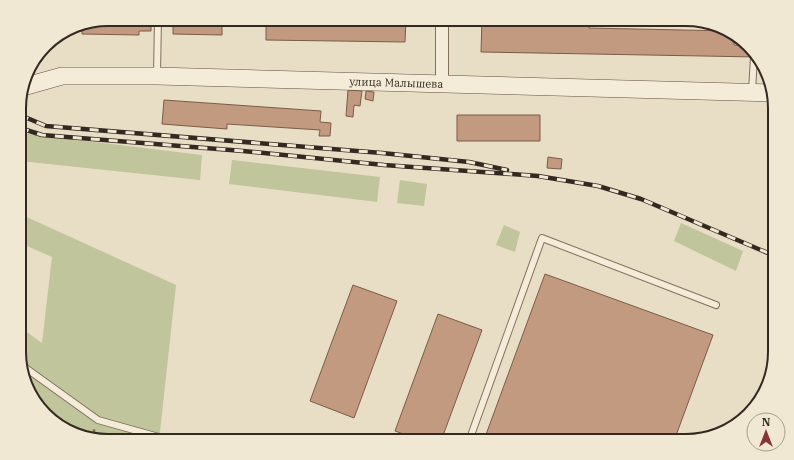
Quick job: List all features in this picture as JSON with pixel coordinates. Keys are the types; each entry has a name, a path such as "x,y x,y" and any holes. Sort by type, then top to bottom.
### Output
{"street":[{"path":"442,26 442,84"},
{"name":"улица Малышева","path":"29,85 62,76 157,76 766,93"}],"lane":[{"path":"157,76 158,26"},
{"path":"752,93 754,62"},
{"path":"472,434 542,238 716,305"},
{"path":"28,370 98,420 148,434"}],"green space":[{"path":"26,134 202,155 200,180 26,162"},
{"path":"232,160 380,177 377,202 229,184"},
{"path":"400,180 427,184 424,206 397,203"},
{"path":"26,217 176,285 160,434 108,434 76,428 58,417 40,398 32,384 29,374 26,352 26,331 42,343 52,257 26,246"},
{"path":"681,223 743,251 736,271 674,241"},
{"path":"504,225 520,232 515,252 496,245"}],"building":[{"path":"151,26 151,31 139,31 139,35 82,34 82,30 97,27"},
{"path":"173,26 222,26 222,35 173,34"},
{"path":"266,26 406,26 405,42 266,40"},
{"path":"482,26 589,26 589,28 713,31 734,42 734,45 739,45 750,57 481,52"},
{"path":"348,90 362,91 360,106 354,105 353,117 346,116"},
{"path":"366,91 374,92 373,101 365,99"},
{"path":"164,100 321,111 320,122 331,123 330,136 319,136 320,130 227,124 227,129 162,124"},
{"path":"457,115 540,115 540,141 457,141"},
{"path":"548,157 562,159 561,169 547,168"},
{"path":"545,274 713,335 677,434 486,434"},
{"path":"353,285 397,301 354,418 310,401"},
{"path":"438,314 482,330 444,434 403,434 395,431"}],"railway":[{"path":"26,118 46,126 382,153 469,162 507,170"},
{"path":"26,130 42,135 243,151 384,165 538,176 598,186 641,199 768,253"}]}
